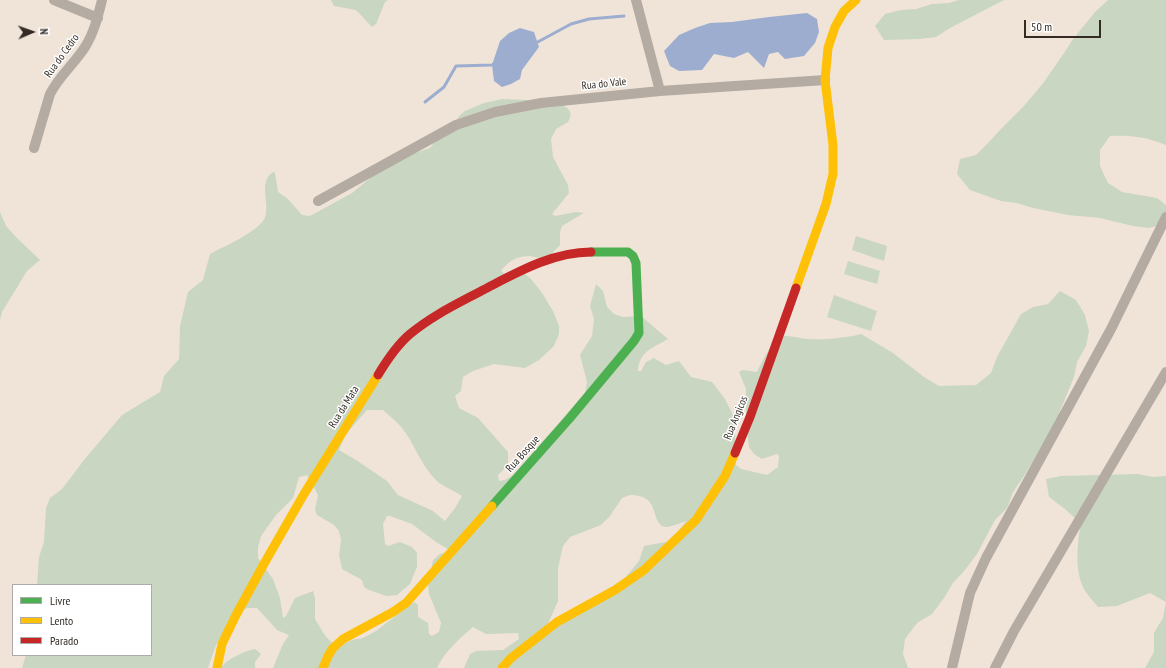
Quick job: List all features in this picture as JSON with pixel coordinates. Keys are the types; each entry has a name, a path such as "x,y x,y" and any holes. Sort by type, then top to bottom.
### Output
{"street":[{"path":"54,0 98,18"},
{"name":"Rua do Cedro","path":"34,148 50,94 54,86 85,47 91,37 98,18 102,0"},
{"path":"636,0 660,91"},
{"path":"825,80 828,48 835,27 844,11 856,0"},
{"name":"Rua do Vale","path":"318,201 456,125 496,112 541,103 660,91 825,80"},
{"name":"Rua Angicos","path":"502,668 511,658 557,622 615,590 644,570 696,520 725,476 750,417 826,204 833,174 833,145 825,80"},
{"path":"952,668 970,593 986,558 1111,329 1166,217"},
{"name":"Rua da Mata","path":"217,668 222,644 264,562 304,494 389,357 409,335 437,314 524,269 556,257 582,252"},
{"name":"Rua Bosque","path":"323,668 333,648 343,639 393,612 406,603 569,420 634,341 638,332 639,321 636,263 633,256 628,252 582,252"},
{"path":"995,668 1014,631 1166,372"}],"green space":[{"path":"331,0 388,0 385,2 376,24 372,27 356,10 334,6"},
{"path":"959,0 1004,0 950,28 936,37 884,40 875,26 885,14"},
{"path":"1108,0 1166,0 1166,145 1139,137 1110,136 1100,150 1100,166 1108,183 1122,192 1157,198 1166,205 1166,219 1164,224 1149,228 1133,226 1100,218 1068,215 1033,208 1017,203 1001,201 970,190 957,174 960,159 976,155 1024,106 1044,82 1073,39 1095,12"},
{"path":"502,99 548,102 565,106 571,114 570,118 568,122 556,129 551,139 553,157 568,185 569,193 552,214 555,216 576,212 584,213 562,226 560,232 560,245 550,255 543,258 525,256 517,258 507,264 501,271 505,274 523,272 531,279 542,293 553,311 559,326 559,334 554,346 539,360 525,368 494,364 473,371 463,377 461,391 455,396 459,408 478,418 508,452 508,465 498,475 499,481 505,480 513,475 585,393 587,382 580,355 592,336 594,319 590,306 596,284 603,291 607,307 614,314 623,317 641,316 668,339 644,354 639,364 638,371 641,371 646,362 654,358 666,365 679,361 691,377 712,382 725,399 733,415 735,426 736,465 741,469 767,475 778,467 779,456 777,454 762,459 754,454 749,447 746,420 746,389 739,372 743,370 757,372 770,348 778,338 785,336 804,339 828,339 861,334 893,353 924,377 939,386 976,385 991,373 997,357 1021,314 1033,307 1048,304 1060,291 1076,300 1085,315 1089,331 1086,346 1077,362 1074,377 1060,411 1057,426 1013,492 1007,508 995,520 977,554 953,583 932,614 917,623 905,639 903,654 908,668 464,668 470,654 476,651 503,650 519,639 518,633 486,634 473,627 448,651 437,668 273,668 283,644 289,635 277,630 257,608 247,608 236,614 216,645 208,668 22,668 26,656 152,656 152,584 37,584 39,557 44,542 46,508 50,498 62,489 122,415 160,392 164,376 179,359 180,326 188,292 203,280 210,254 253,231 263,221 266,215 265,189 268,177 273,172 275,173 278,192 288,199 302,215 310,216 352,193 381,169 412,154 430,148 439,136 453,126 460,115 465,111 484,103","holes":["367,410 383,410 405,431 433,477 440,484 462,496 445,521 433,511 398,495 387,481 339,450 345,435","307,475 318,495 315,510 317,515 334,525 339,531 341,540 339,555 342,569 362,580 364,587 369,590 386,596 397,595 410,584 417,567 417,553 412,547 400,542 388,546 385,544 383,524 387,516 412,524 451,551 440,554 433,560 428,586 429,594 441,623 439,632 432,636 429,634 428,623 418,617 418,605 414,602 376,631 363,638 352,640 337,647 326,637 315,619 315,598 313,591 295,598 286,616 283,618 280,598 273,579 258,558 258,547 261,536 276,515 293,498 299,477","630,495 639,496 648,500 658,521 663,526 669,527 686,521 671,541 644,546 639,561 620,584 547,626 558,601 558,568 563,546 570,537 601,525 610,516 622,498"]},
{"path":"0,212 6,226 40,260 27,271 2,312 0,320"},
{"path":"856,236 887,246 884,261 852,250"},
{"path":"848,261 880,271 877,284 844,274"},
{"path":"834,295 877,311 871,331 827,317"},
{"path":"1138,474 1153,477 1166,476 1166,602 1150,593 1117,606 1098,607 1082,585 1078,568 1078,541 1081,524 1049,497 1046,479 1061,476"},
{"path":"1166,602 1166,668 1145,668 1154,652 1154,633 1163,618"},
{"path":"255,649 261,654 255,662 256,668 221,668 231,659"}],"water":[{"path":"807,13 817,19 819,32 815,43 804,56 785,59 778,52 769,54 764,68 748,52 734,58 714,54 702,70 679,71 670,66 664,51 679,35 710,23 732,22"},
{"path":"520,28 534,32 539,47 522,70 520,79 502,87 494,81 492,65 500,41 509,33"}],"waterway":[{"path":"534,44 571,24 589,19 624,16"},
{"path":"425,102 444,87 456,66 492,65 495,63"}],"traffic: fast":[{"path":"492,506 569,419 639,333 636,263 633,256 628,252 591,252"}],"traffic: slow":[{"path":"796,288 826,204 833,174 833,145 825,80 828,48 835,27 844,11 856,0"},
{"path":"217,668 222,644 265,562 304,494 378,375"},
{"path":"502,668 511,658 557,622 615,590 644,570 696,520 725,476 735,453"},
{"path":"323,668 333,648 343,639 393,612 406,603 492,506"}],"traffic: jam":[{"path":"378,375 392,353 405,338 427,321 445,310 508,277 535,265 562,256 591,252"},
{"path":"735,453 750,417 796,288"}]}
